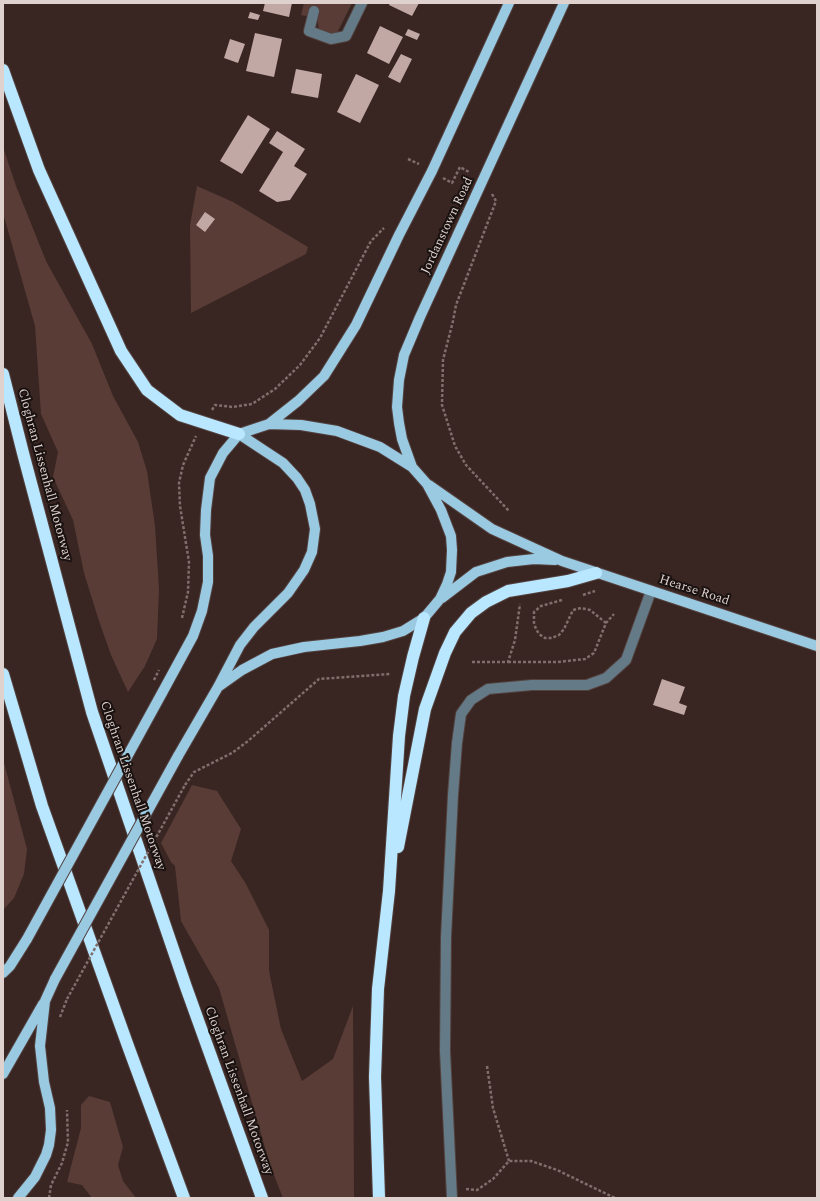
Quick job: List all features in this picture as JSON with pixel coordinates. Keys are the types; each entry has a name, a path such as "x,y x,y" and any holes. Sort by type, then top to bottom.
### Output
{"highway":[{"path":"3,70 38,170 121,351 147,390 180,414 238,434"},
{"name":"Cloghran Lissenhall Motorway","path":"3,374 92,712 186,987 262,1198"},
{"path":"389,891 425,709 445,653 455,632 471,613 486,602 508,591 568,581 596,573"},
{"path":"379,1198 376,1077 378,989 389,891 398,736 404,696 424,618"},
{"path":"3,674 42,806 184,1198"}],"main road":[{"path":"269,424 298,401 324,376 356,325 398,234 432,171 509,3"},
{"name":"Jordanstown Road","path":"412,467 402,439 397,407 399,380 404,355 564,3"},
{"path":"3,974 28,939 193,636 202,611 208,582 208,556 205,535 210,478 223,452 238,434 269,424 301,425 337,431 380,447 412,467 427,484 441,510 451,536 451,572 440,599 424,618 403,631 383,637 360,642 304,647 272,654 242,670 218,687"},
{"path":"3,1074 240,645 254,627 288,593 304,570 312,552 315,529 310,504 305,490 297,478 283,463 238,434"},
{"name":"Hearse Road","path":"427,484 492,528 562,560 596,573 817,646"},
{"name":"Hearse Road","path":"440,599 476,572 507,562 534,559 562,560"},
{"path":"18,1198 35,1177 46,1155 51,1130 50,1108 44,1082 40,1046 45,1000"}],"street":[{"path":"314,11 309,31 331,39 346,36 362,3"},
{"path":"452,1198 445,1051 446,937 453,795 461,714 471,700 488,689 532,685 587,685 606,678 626,660 651,591"}],"path":[{"path":"408,159 419,164"},
{"path":"440,176 452,183 460,168 469,172"},
{"path":"484,179 496,200 456,305 443,360 442,405 455,446 466,465 509,511"},
{"path":"577,596 592,593 604,587 609,577"},
{"path":"562,600 541,606 534,612 534,623 536,629 539,634 545,638 552,638 559,635 564,629 573,610 581,608 590,610 606,623"},
{"path":"508,662 515,640 521,602"},
{"path":"472,662 558,662 584,659 594,653 606,623 614,614"},
{"path":"67,999 184,785 194,772 232,753 320,679 390,674"},
{"path":"487,1066 492,1108 509,1161"},
{"path":"451,1186 477,1190 493,1178 509,1161 531,1161 557,1170 615,1198"}],"shaded area":[{"path":"304,3 352,3 338,31 332,35 319,30 317,18 301,15"},
{"path":"3,147 16,186 46,261 92,344 113,396 138,442 147,471 155,526 159,589 157,639 145,666 128,692 111,655 99,621 84,573 73,520 53,477 58,452 41,414 35,326 3,213"},
{"path":"197,186 233,202 308,247 306,254 191,313 190,225"},
{"path":"3,759 27,849 24,874 14,898 3,910"},
{"path":"192,785 217,791 241,829 231,861 246,884 269,930 269,971 281,1029 302,1081 333,1059 353,1006 354,1198 283,1198 270,1165 219,988 181,921 175,866 171,862 161,843"},
{"path":"89,1096 110,1102 123,1147 118,1165 123,1181 136,1198 92,1198 82,1185 67,1182 81,1128 81,1105"}],"building":[{"path":"265,3 292,3 289,17 263,11"},
{"path":"390,3 419,3 412,16 389,5"},
{"path":"250,12 260,15 258,20 248,18"},
{"path":"380,26 403,37 389,64 367,53"},
{"path":"408,29 420,34 417,40 405,35"},
{"path":"255,33 282,39 274,77 246,71"},
{"path":"230,39 245,44 238,63 224,58"},
{"path":"401,54 412,59 400,83 388,77"},
{"path":"296,69 322,74 318,98 291,93"},
{"path":"356,74 379,85 360,123 337,112"},
{"path":"248,115 270,129 242,174 220,161"},
{"path":"277,131 305,149 294,166 307,174 290,200 277,202 259,191 283,152 269,143"},
{"path":"205,212 215,219 205,232 196,225"},
{"path":"662,679 685,687 679,703 687,706 684,715 653,705"}]}
